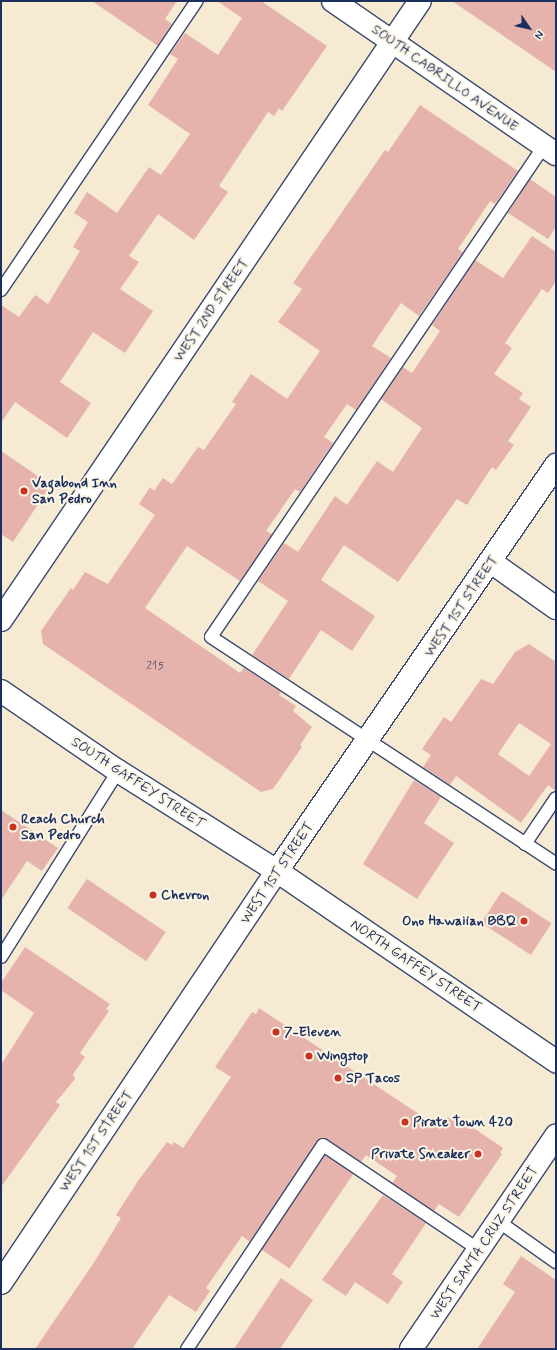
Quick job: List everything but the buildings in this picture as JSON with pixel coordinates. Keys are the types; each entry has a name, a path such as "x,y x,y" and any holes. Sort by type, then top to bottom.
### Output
{"street":[{"name":"SOUTH CABRILLO AVENUE","path":"333,1 550,150"},
{"name":"WEST 2ND STREET","path":"1,620 420,1"},
{"name":"WEST 1ST STREET","path":"1,1283 277,871 491,562 556,465"},
{"path":"491,562 556,608"},
{"name":"SOUTH GAFFEY STREET","path":"1,691 118,772 277,871"},
{"name":"NORTH GAFFEY STREET","path":"277,871 556,1061"},
{"name":"WEST SANTA CRUZ STREET","path":"411,1349 556,1136"}],"lane":[{"path":"1,290 197,1"},
{"path":"550,150 211,637 367,742 556,864"},
{"path":"1,957 118,772"},
{"path":"525,844 556,798"},
{"path":"187,1349 323,1145 479,1250"},
{"path":"498,1221 556,1262"}],"place":[{"name":"Vagabond Inn San Pedro","path":"24,491"},
{"name":"Reach Church San Pedro","path":"13,827"},
{"name":"Chevron","path":"153,895"},
{"name":"Ono Hawaiian BBQ","path":"524,921"},
{"name":"7-Eleven","path":"276,1032"},
{"name":"Wingstop","path":"309,1056"},
{"name":"SP Tacos","path":"338,1078"},
{"name":"Pirate Town 420","path":"405,1122"},
{"name":"Private Sneaker","path":"478,1154"}]}
